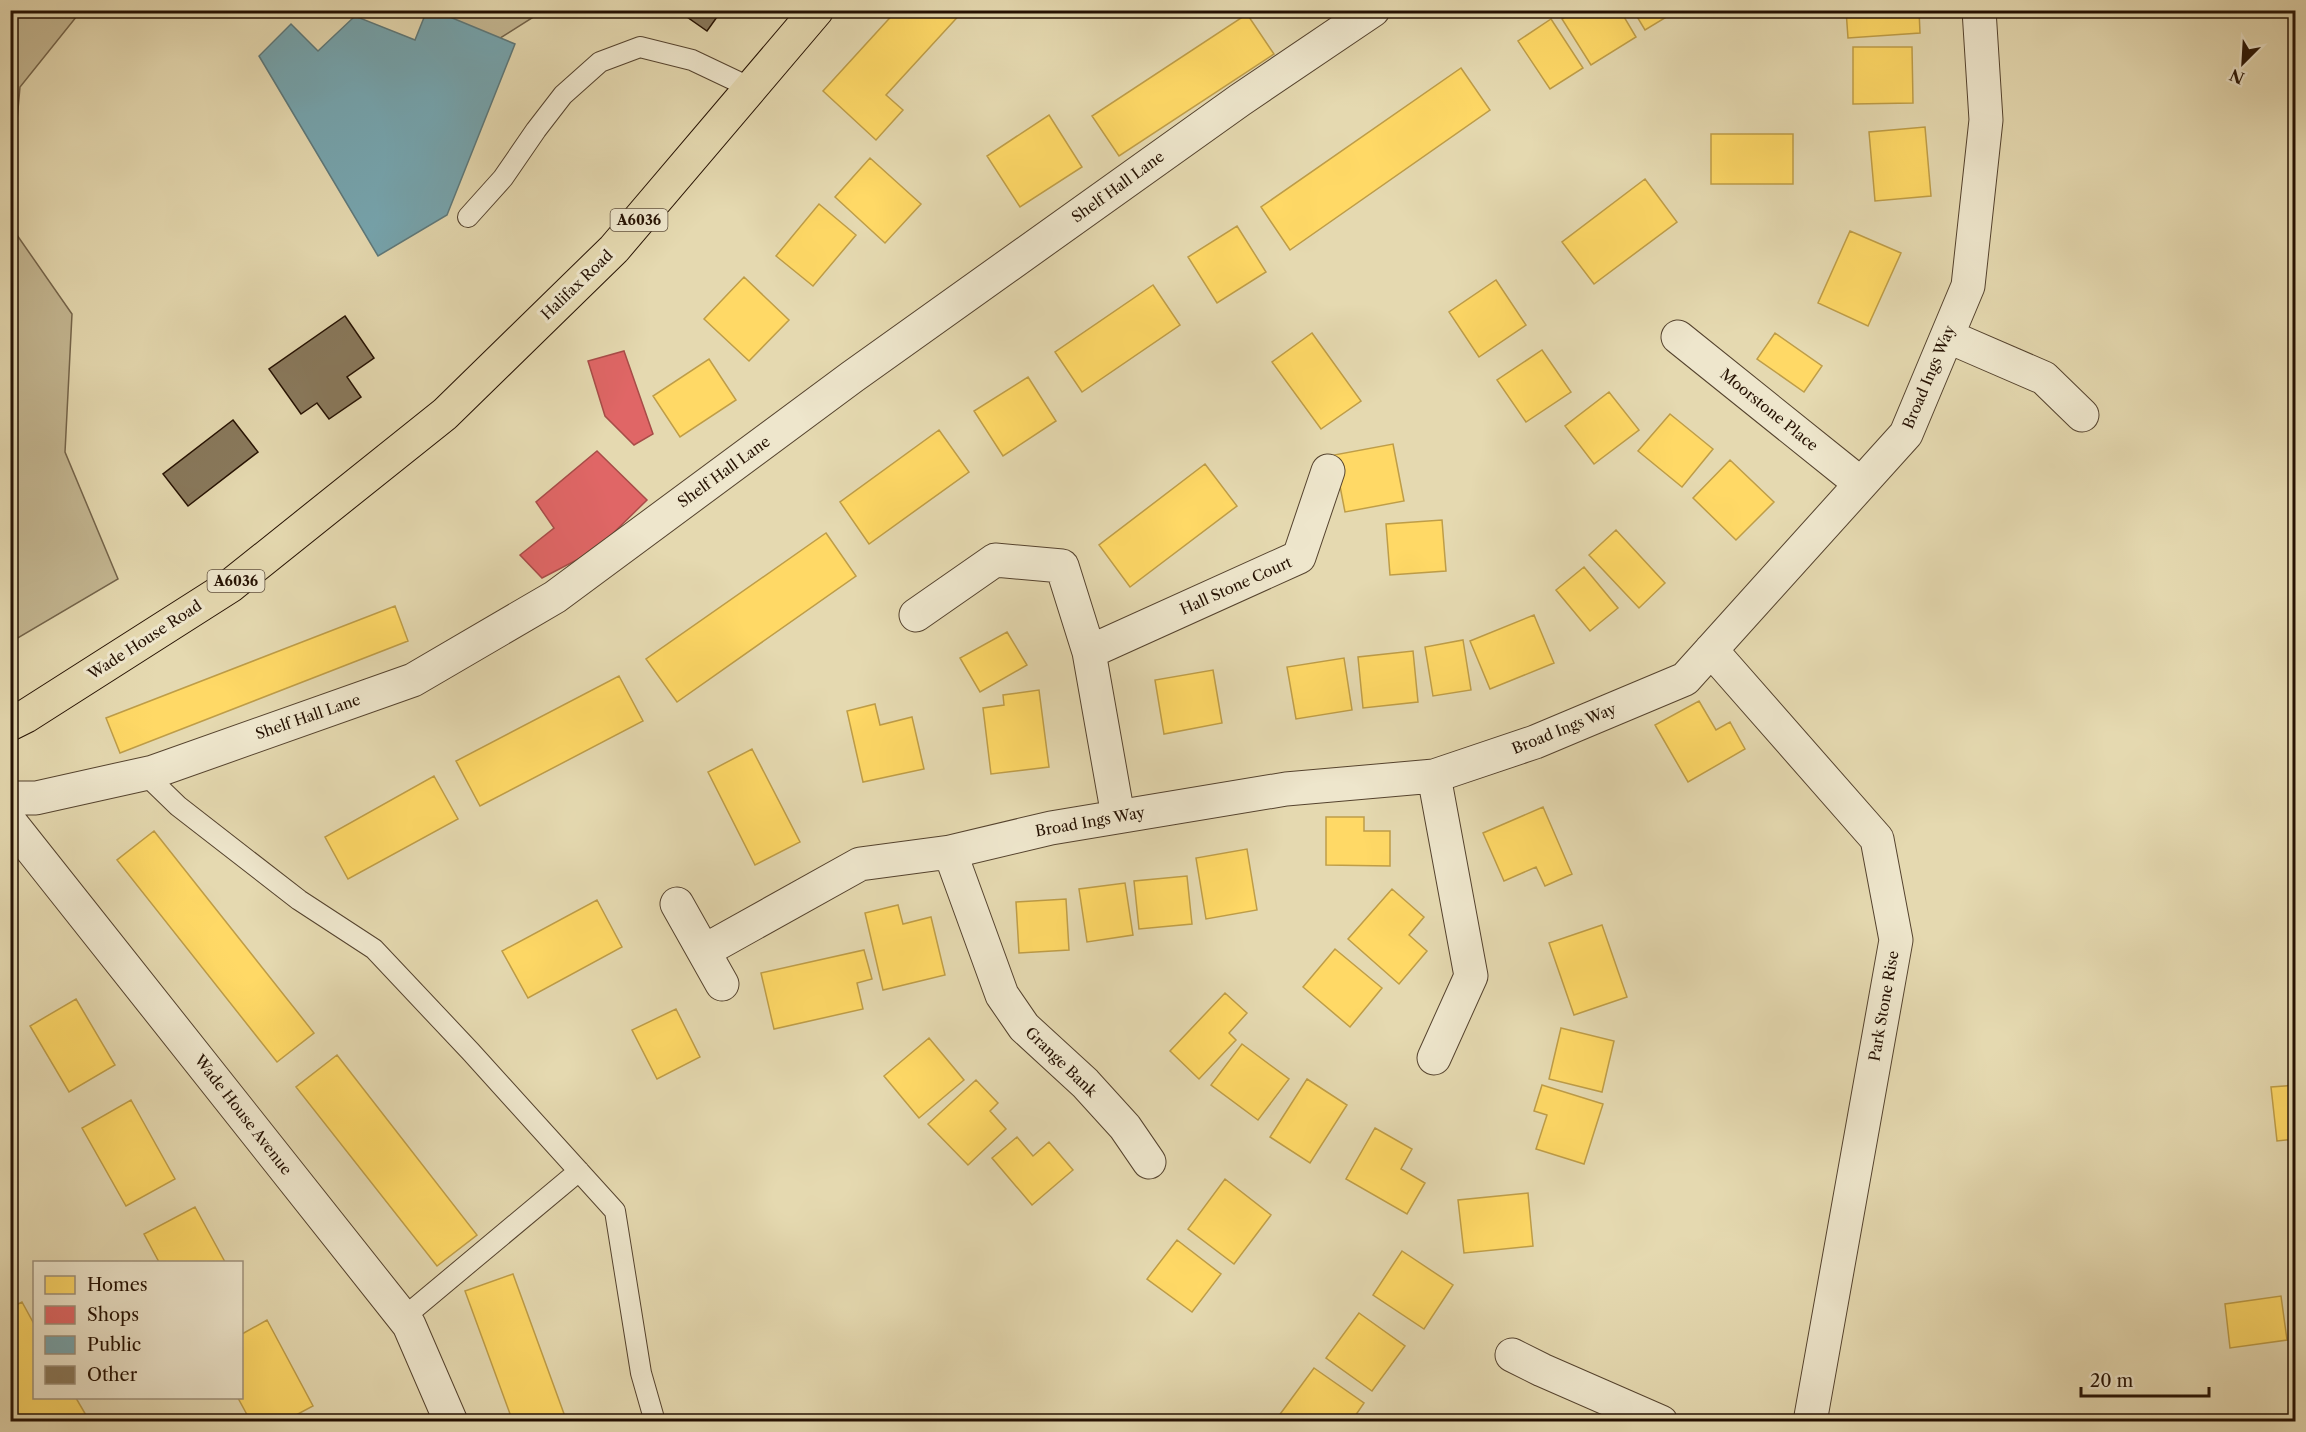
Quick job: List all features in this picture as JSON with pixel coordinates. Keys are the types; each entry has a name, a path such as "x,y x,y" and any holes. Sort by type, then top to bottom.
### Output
{"highway":[{"name":"Halifax Road","path":"444,414 614,249 817,10"},
{"name":"Wade House Road","path":"10,724 230,586 444,414"}],"street":[{"name":"Shelf Hall Lane","path":"10,798 36,798 145,774 413,680 555,597 861,370 1240,100 1372,10"},
{"name":"Broad Ings Way","path":"704,951 860,864 950,852 1051,828 1286,789 1434,776 1535,742 1684,680 1906,434 1968,286 1986,120 1979,10"},
{"path":"1947,336 2044,378 2082,416"},
{"name":"Moorstone Place","path":"1678,337 1860,484"},
{"name":"Hall Stone Court","path":"1089,652 1299,557 1328,471"},
{"path":"916,615 995,560 1062,566 1089,652 1118,816"},
{"name":"Park Stone Rise","path":"1711,650 1877,839 1896,940 1810,1422"},
{"path":"1434,776 1471,975 1434,1058"},
{"name":"Wade House Avenue","path":"10,822 404,1318 451,1422"},
{"name":"Grange Bank","path":"950,852 1002,995 1023,1027 1085,1083 1125,1127 1149,1162"},
{"path":"677,904 722,984"},
{"path":"1512,1355 1660,1422"}],"lane":[{"path":"468,217 503,178 563,95 600,62 640,47 692,60 751,88"},
{"path":"145,774 178,806 299,900 374,950 471,1052 615,1211 641,1373 655,1422"},
{"path":"404,1318 579,1171"}],"shaded area":[{"path":"11,10 81,11 20,87 11,187"},
{"path":"426,11 543,11 494,42"},
{"path":"10,225 72,314 65,452 118,579 11,642"}],"building: Homes":[{"path":"897,10 964,10 886,95 903,110 876,140 823,91"},
{"path":"1576,10 1620,10 1636,37 1591,65 1562,19"},
{"path":"1633,10 1678,10 1645,30"},
{"path":"1846,10 1919,10 1920,33 1848,38"},
{"path":"1247,14 1274,54 1119,156 1092,116"},
{"path":"1551,19 1583,68 1550,89 1518,41"},
{"path":"1853,47 1912,47 1913,103 1853,104"},
{"path":"1461,68 1490,110 1290,250 1261,207"},
{"path":"1049,115 1082,167 1020,207 987,156"},
{"path":"1925,127 1931,196 1875,201 1869,132"},
{"path":"1711,134 1793,134 1793,184 1711,184"},
{"path":"870,158 921,204 885,243 835,197"},
{"path":"1645,179 1677,222 1594,284 1562,242"},
{"path":"819,204 856,235 813,286 776,256"},
{"path":"1237,226 1266,272 1217,303 1188,257"},
{"path":"1850,231 1901,253 1868,326 1818,303"},
{"path":"744,277 789,320 749,361 704,319"},
{"path":"1496,280 1526,325 1479,357 1449,312"},
{"path":"1153,285 1180,325 1082,392 1055,352"},
{"path":"1312,333 1361,401 1321,429 1272,362"},
{"path":"1775,333 1822,366 1804,392 1757,359"},
{"path":"1542,350 1571,392 1526,422 1497,380"},
{"path":"709,359 736,400 680,437 653,396"},
{"path":"1028,377 1056,421 1003,456 974,411"},
{"path":"1609,392 1639,430 1594,464 1565,426"},
{"path":"1670,414 1713,449 1682,487 1638,451"},
{"path":"939,430 969,472 869,544 840,502"},
{"path":"1393,444 1404,501 1345,512 1334,455"},
{"path":"1730,460 1774,502 1736,540 1693,498"},
{"path":"1205,464 1237,506 1130,587 1099,545"},
{"path":"1442,520 1446,571 1390,575 1386,524"},
{"path":"1616,530 1665,583 1639,608 1589,555"},
{"path":"826,533 856,576 677,702 646,659"},
{"path":"1584,567 1618,608 1590,631 1556,590"},
{"path":"395,606 408,641 120,753 106,718"},
{"path":"1534,615 1554,663 1490,689 1470,641"},
{"path":"1007,632 1027,665 980,692 960,658"},
{"path":"1463,640 1471,690 1433,696 1425,647"},
{"path":"1413,651 1418,702 1363,708 1358,657"},
{"path":"1344,658 1352,710 1296,719 1287,667"},
{"path":"1213,670 1222,723 1164,734 1155,680"},
{"path":"619,676 643,721 480,806 456,761"},
{"path":"1039,690 1049,767 991,774 983,708 1004,705 1003,695"},
{"path":"1699,701 1716,730 1730,722 1745,749 1688,782 1655,725"},
{"path":"875,704 880,725 912,717 924,769 863,782 847,711"},
{"path":"752,749 800,842 755,865 708,772"},
{"path":"434,776 458,819 348,879 325,837"},
{"path":"1543,807 1572,874 1545,886 1536,867 1504,881 1483,833"},
{"path":"1326,817 1364,817 1364,831 1390,831 1390,866 1326,865"},
{"path":"154,831 314,1033 277,1062 117,860"},
{"path":"1247,849 1257,910 1206,919 1196,858"},
{"path":"1187,876 1192,924 1139,929 1134,881"},
{"path":"1125,883 1133,935 1087,942 1079,889"},
{"path":"1392,889 1424,917 1409,935 1427,951 1399,984 1348,939"},
{"path":"1066,899 1069,950 1019,953 1016,902"},
{"path":"597,900 622,947 528,998 502,951"},
{"path":"898,905 903,924 931,917 945,975 883,990 865,913"},
{"path":"1602,925 1627,997 1574,1015 1549,943"},
{"path":"1335,949 1382,988 1350,1027 1303,987"},
{"path":"864,950 872,979 857,983 863,1009 774,1029 761,973"},
{"path":"1225,993 1247,1013 1229,1033 1236,1040 1199,1079 1170,1051"},
{"path":"76,999 115,1065 69,1092 30,1026"},
{"path":"676,1009 700,1057 657,1079 632,1030"},
{"path":"1561,1028 1614,1041 1602,1092 1549,1079"},
{"path":"929,1038 964,1080 919,1118 884,1076"},
{"path":"1242,1044 1289,1079 1258,1120 1211,1085"},
{"path":"337,1055 477,1235 437,1266 296,1087"},
{"path":"1307,1079 1347,1105 1310,1163 1270,1137"},
{"path":"976,1080 998,1103 990,1111 1006,1129 968,1165 928,1124"},
{"path":"1542,1085 1603,1104 1584,1164 1536,1149 1547,1115 1534,1111"},
{"path":"2296,1085 2296,1139 2277,1141 2271,1087"},
{"path":"131,1100 175,1179 126,1206 82,1128"},
{"path":"1375,1128 1412,1149 1401,1169 1425,1183 1407,1214 1346,1179"},
{"path":"1017,1137 1033,1156 1049,1142 1073,1170 1032,1205 992,1158"},
{"path":"1225,1179 1271,1215 1234,1264 1188,1229"},
{"path":"1528,1193 1533,1246 1464,1253 1458,1200"},
{"path":"195,1207 224,1261 158,1261 144,1234"},
{"path":"1177,1240 1221,1274 1192,1312 1147,1279"},
{"path":"1402,1251 1453,1285 1424,1329 1373,1295"},
{"path":"513,1274 567,1422 513,1422 465,1291"},
{"path":"2281,1296 2287,1340 2230,1348 2225,1304"},
{"path":"22,1302 33,1322 33,1399 77,1399 90,1422 10,1421 10,1308"},
{"path":"1359,1313 1405,1346 1372,1391 1326,1358"},
{"path":"267,1320 313,1406 283,1422 251,1422 239,1399 243,1399 243,1333"},
{"path":"1314,1368 1364,1403 1351,1422 1283,1422 1278,1417"}],"building: Shops":[{"path":"624,351 653,434 634,445 605,416 588,361"},
{"path":"597,451 647,500 596,550 542,578 520,555 554,528 536,502"}],"building: Public":[{"path":"427,10 433,10 515,44 447,215 378,256 259,56 291,24 318,51 355,16 415,40"}],"building: Other":[{"path":"677,10 722,10 707,31"},
{"path":"345,316 374,358 347,377 361,397 329,419 317,403 301,414 269,369"},
{"path":"233,420 258,452 188,506 163,474"}]}
